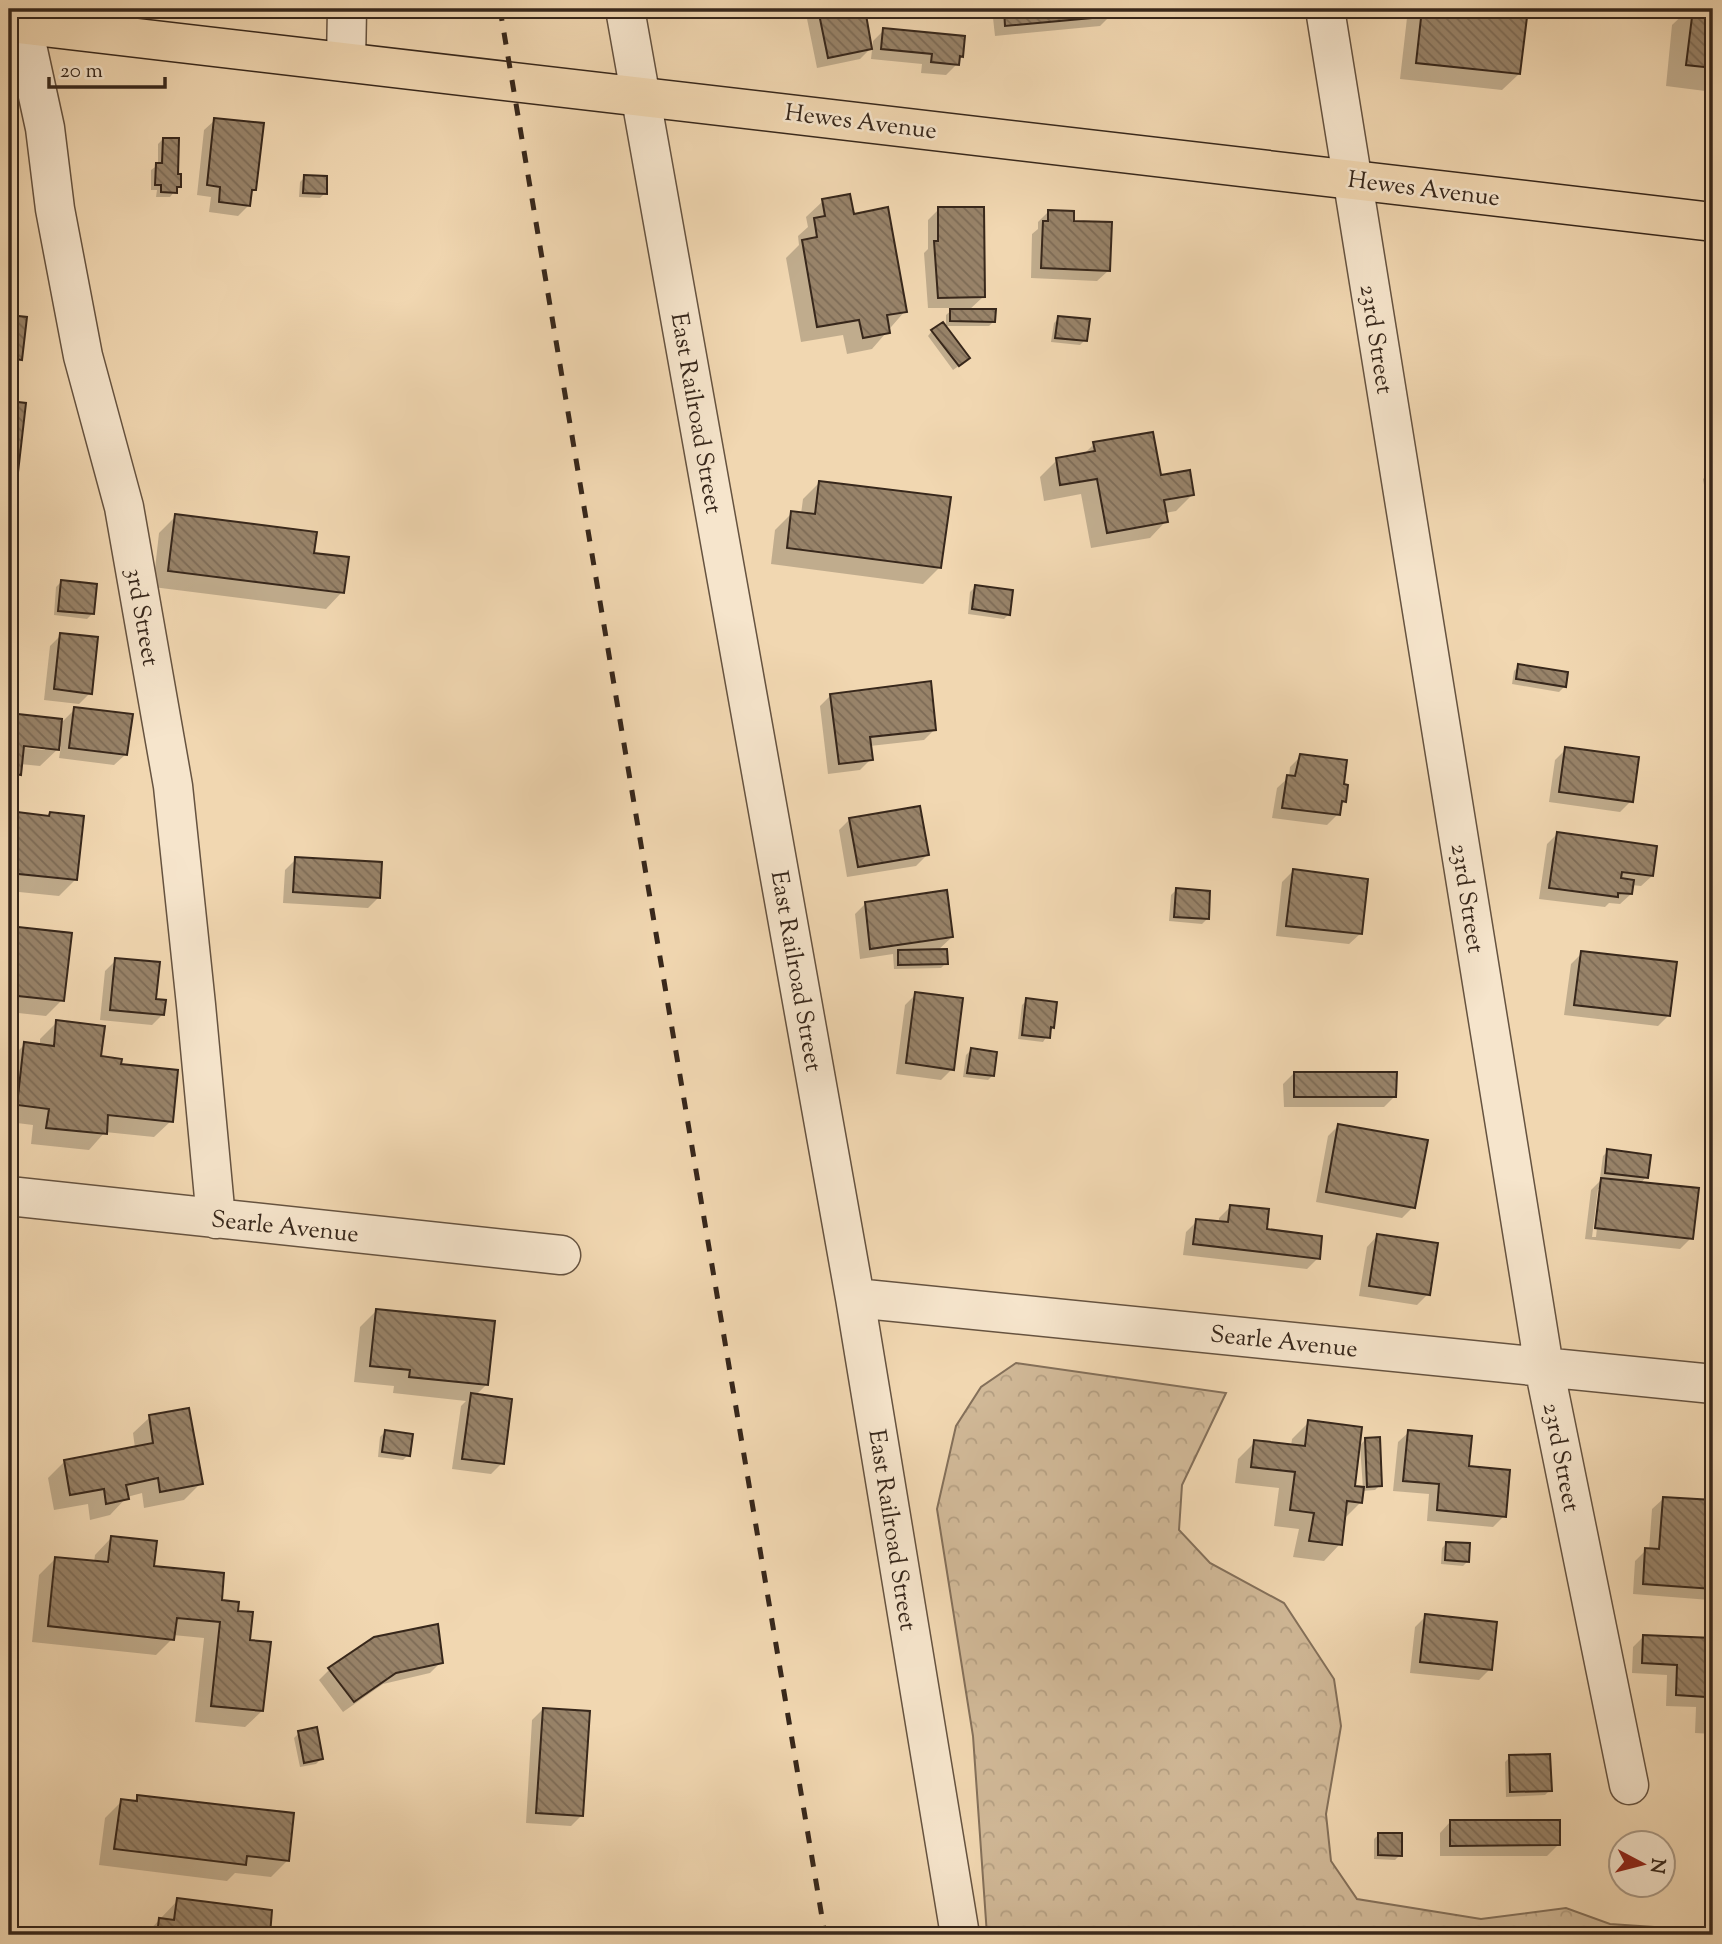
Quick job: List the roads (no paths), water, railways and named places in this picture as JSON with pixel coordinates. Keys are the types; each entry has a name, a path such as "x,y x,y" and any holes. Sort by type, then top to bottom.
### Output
{"main road":[{"name":"Hewes Avenue","path":"17,19 346,62 1713,222"}],"street":[{"path":"346,9 346,62"},
{"name":"East Railroad Street","path":"625,9 855,1298 960,1935"},
{"name":"23rd Street","path":"1325,9 1544,1367 1629,1785"},
{"name":"3rd Street","path":"17,19 45,128 55,209 83,356 124,507 173,786 216,1219"},
{"name":"Searle Avenue","path":"9,1196 561,1255"},
{"name":"Searle Avenue","path":"855,1298 1713,1384"}],"railway":[{"path":"500,9 825,1935"}]}
